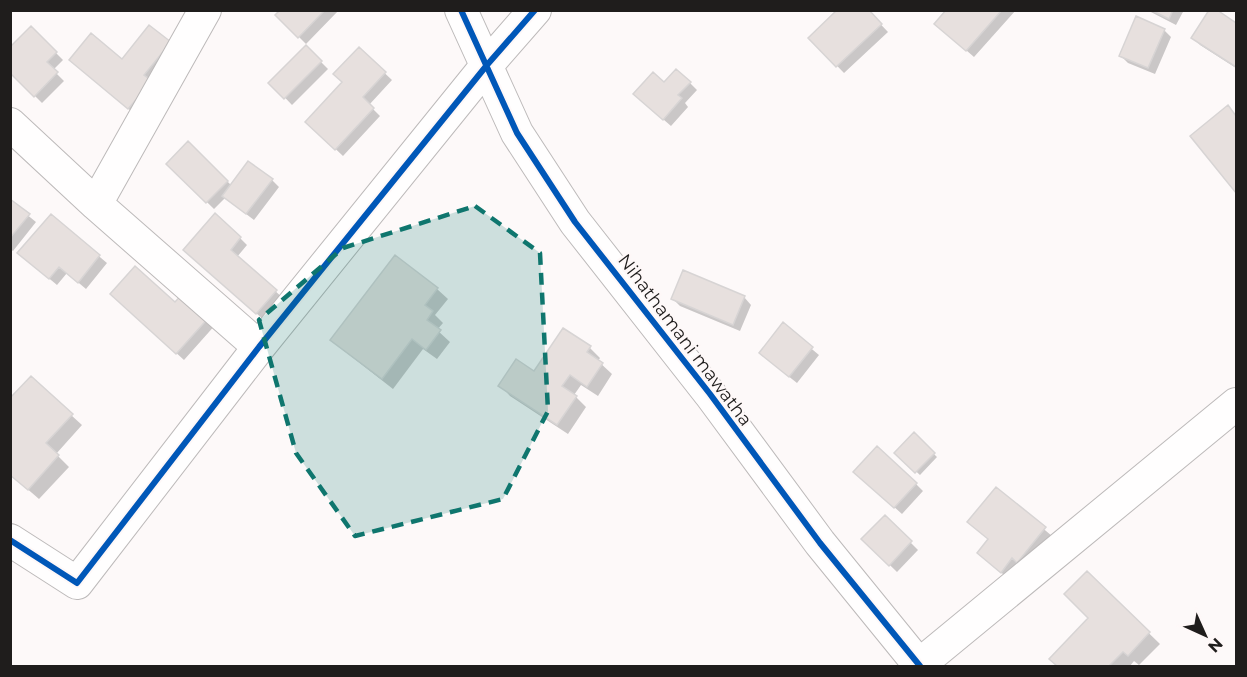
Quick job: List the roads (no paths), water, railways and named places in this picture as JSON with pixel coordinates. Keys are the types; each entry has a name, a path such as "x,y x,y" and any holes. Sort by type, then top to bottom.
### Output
{"street":[{"path":"96,204 205,10"},
{"name":"Nihathamani mawatha","path":"461,10 517,133 575,222 710,394 820,543 920,666"},
{"path":"10,540 77,583 259,347 487,65 536,10"},
{"path":"10,124 96,204 259,347"},
{"path":"920,666 1236,404"}]}
